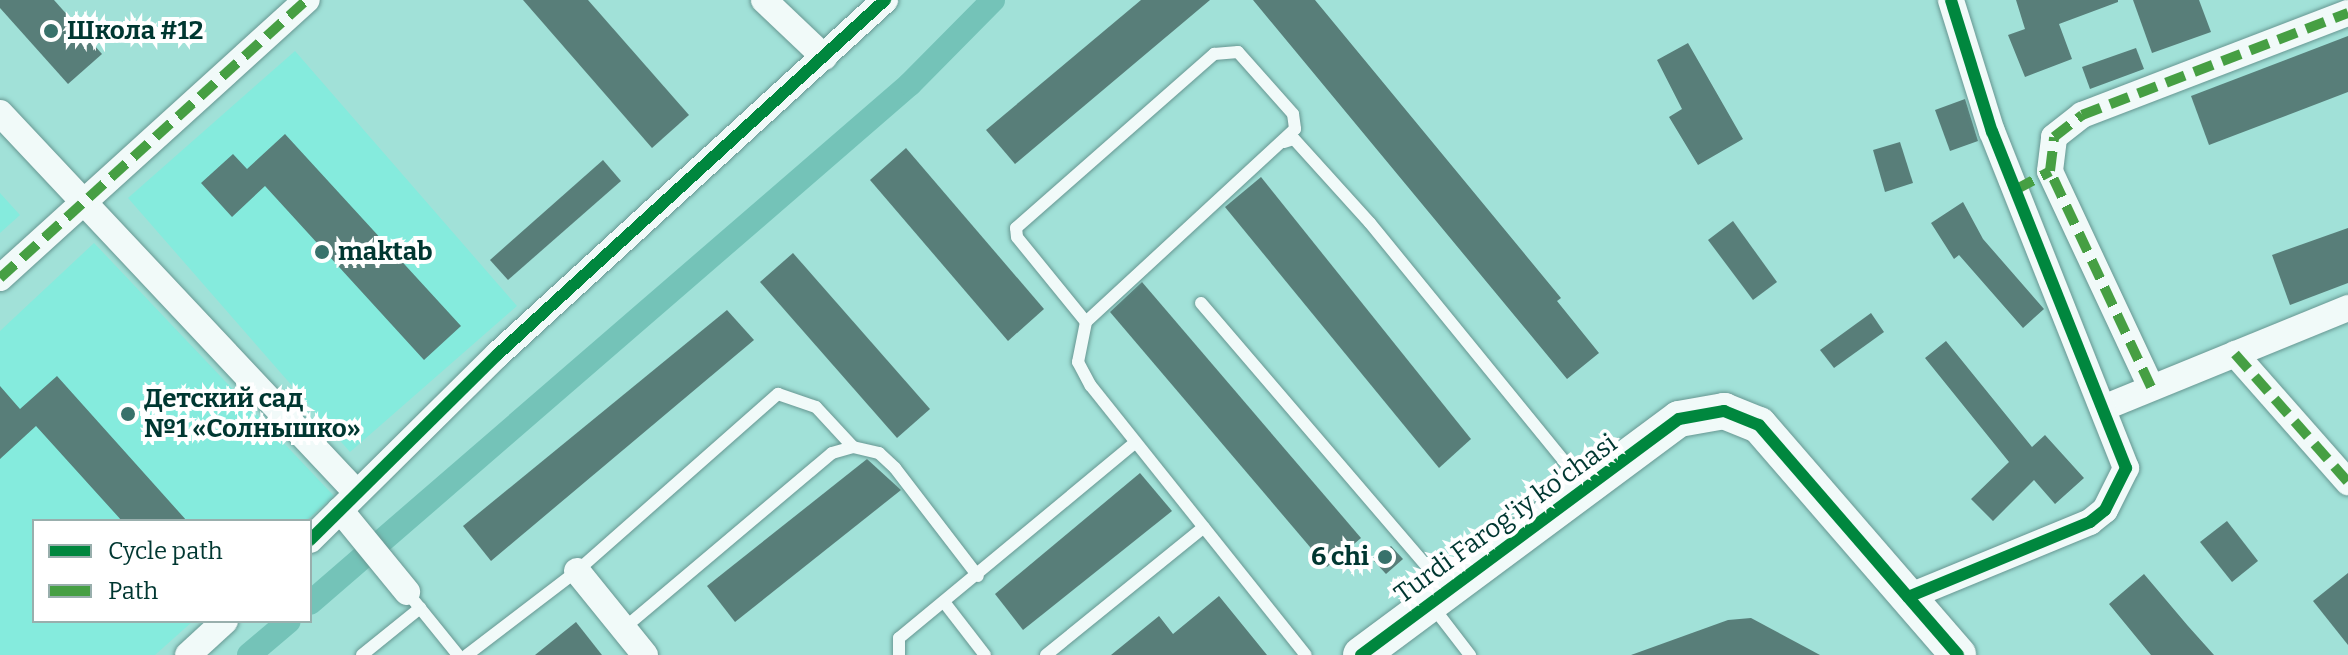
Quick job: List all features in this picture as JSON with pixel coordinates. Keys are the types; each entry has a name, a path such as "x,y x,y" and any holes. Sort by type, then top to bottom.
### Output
{"street":[{"path":"0,278 307,0"},
{"path":"764,0 824,57"},
{"path":"312,538 497,355 885,0"},
{"path":"1951,0 2015,190 2126,468 2105,510 2090,522 1908,597 1958,655"},
{"path":"2151,387 2050,171 2054,137 2082,115 2348,13"},
{"path":"0,113 83,202 348,502 410,596"},
{"path":"2015,190 2050,171"},
{"path":"2103,408 2348,308"},
{"path":"2235,354 2348,482"},
{"name":"Turdi Farog'iy ko'chasi","path":"1361,655 1679,419 1724,411 1759,425 1908,597"},
{"path":"577,571 645,655"},
{"path":"188,655 223,623"}],"lane":[{"path":"1086,322 1017,237 1016,228 1214,54 1228,49 1238,52 1293,114 1295,129 1086,322 1078,362 1135,443 1306,655"},
{"path":"1284,142 1294,139 1370,223 1586,488"},
{"path":"1201,303 1438,596 1470,655"},
{"path":"467,655 577,571 778,394 816,407 853,447"},
{"path":"899,655 899,638 978,576 1135,443"},
{"path":"623,629 832,453 853,447 879,453 895,468 978,576"},
{"path":"1046,655 1204,527"},
{"path":"362,655 410,596 458,655"},
{"path":"944,602 985,655"}],"shaded area":[{"name":"maktab","path":"295,51 517,306 350,452 128,198"},
{"path":"0,193 20,215 0,233"},
{"name":"Детский сад №1 «Солнышко»","path":"94,243 334,496 308,519 32,519 32,623 191,623 155,655 0,655 0,331"}],"building":[{"name":"Школа #12","path":"0,0 54,0 102,54 68,84 0,8"},
{"path":"523,0 588,0 689,115 652,148"},
{"path":"1141,0 1210,0 1015,164 986,130"},
{"path":"1253,0 1315,0 1561,298 1557,301 1599,353 1567,379"},
{"path":"2016,0 2118,2 2059,24 2072,59 2025,77 2008,35 2025,29"},
{"path":"2133,0 2199,0 2211,32 2152,53"},
{"path":"2348,36 2348,92 2209,145 2191,96"},
{"path":"1688,43 1743,139 1698,165 1669,117 1682,109 1657,60"},
{"path":"2136,48 2144,69 2090,89 2082,67"},
{"path":"1965,99 1978,141 1950,151 1935,110"},
{"path":"285,134 461,326 424,360 265,186 232,217 201,183 233,154 247,169"},
{"path":"1900,142 1913,183 1885,192 1873,150"},
{"path":"906,148 1044,309 1008,341 870,180"},
{"path":"603,160 621,181 508,280 490,260"},
{"path":"1261,177 1471,439 1439,468 1225,207"},
{"path":"1963,202 1983,239 2044,309 2023,328 1959,255 1954,259 1931,223"},
{"path":"1733,221 1777,282 1753,300 1708,240"},
{"path":"2348,228 2348,283 2290,305 2272,255"},
{"path":"793,253 930,409 897,438 760,282"},
{"path":"1142,282 1361,538 1327,567 1110,312"},
{"path":"727,310 754,340 491,561 463,526"},
{"path":"1871,313 1884,332 1834,368 1820,350"},
{"path":"1946,341 2032,447 2045,435 2084,478 2055,504 2034,480 1993,521 1971,499 2009,462 1925,358"},
{"path":"57,376 185,519 120,519 36,426 0,459 0,386 20,409"},
{"path":"867,459 901,490 735,622 707,586"},
{"path":"1140,473 1172,511 1023,630 995,594"},
{"path":"2227,521 2258,561 2232,582 2200,542"},
{"path":"1391,546 1403,559 1386,574 1374,561"},
{"path":"2348,573 2348,645 2313,601"},
{"path":"2144,574 2214,655 2151,655 2109,604"},
{"path":"1219,596 1267,655 1111,655 1159,616 1173,634"},
{"path":"1751,618 1820,655 1631,655 1728,620"},
{"path":"576,622 602,655 535,655"}],"waterway":[{"path":"312,601 910,84 993,0"},
{"path":"249,655 287,623"}],"marked path":[{"path":"0,278 307,0"},
{"path":"2151,387 2050,171 2054,137 2082,115 2348,13"},
{"path":"2015,190 2050,171"},
{"path":"2235,354 2348,482"}],"cycle path":[{"path":"312,538 497,355 885,0"},
{"path":"1908,597 2090,522 2105,510 2126,468 1992,132 1951,0"},
{"path":"1361,655 1679,419 1724,411 1759,425 1958,655"}],"place":[{"name":"Школа #12","path":"51,31"},
{"name":"maktab","path":"322,252"},
{"name":"Детский сад №1 «Солнышко»","path":"128,414"},
{"name":"6 chi","path":"1385,557"}]}
